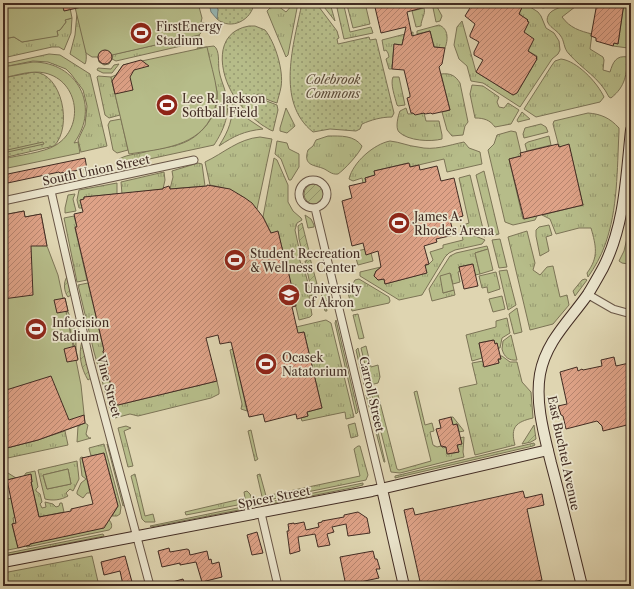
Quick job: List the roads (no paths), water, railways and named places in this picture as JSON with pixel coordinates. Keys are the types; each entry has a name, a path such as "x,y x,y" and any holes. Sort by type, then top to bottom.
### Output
{"street":[{"name":"East Buchtel Avenue","path":"582,586 548,450 539,399 540,373 550,345 566,321 588,294 606,262 616,237 624,201 631,130"},
{"name":"South Union Street","path":"3,201 194,160"},
{"name":"Vine Street","path":"51,191 90,362 138,536 150,586"},
{"name":"Carroll Street","path":"315,208 404,586"},
{"path":"588,294 613,309 631,314"},
{"name":"Spicer Street","path":"3,562 382,489 548,450"},
{"path":"261,513 278,586"}],"water":[{"path":"209,3 216,3 218,10 217,19 211,12"}],"place":[{"name":"FirstEnergy Stadium","path":"141,33"},
{"name":"Lee R. Jackson Softball Field","path":"167,105"},
{"name":"James A. Rhodes Arena","path":"399,223"},
{"name":"Student Recreation & Wellness Center","path":"235,260"},
{"name":"University of Akron","path":"289,295"},
{"name":"Infocision Stadium","path":"36,329"},
{"name":"Ocasek Natatorium","path":"266,364"}],"park label":[{"name":"Colebrook Commons","path":"333,86"}]}
